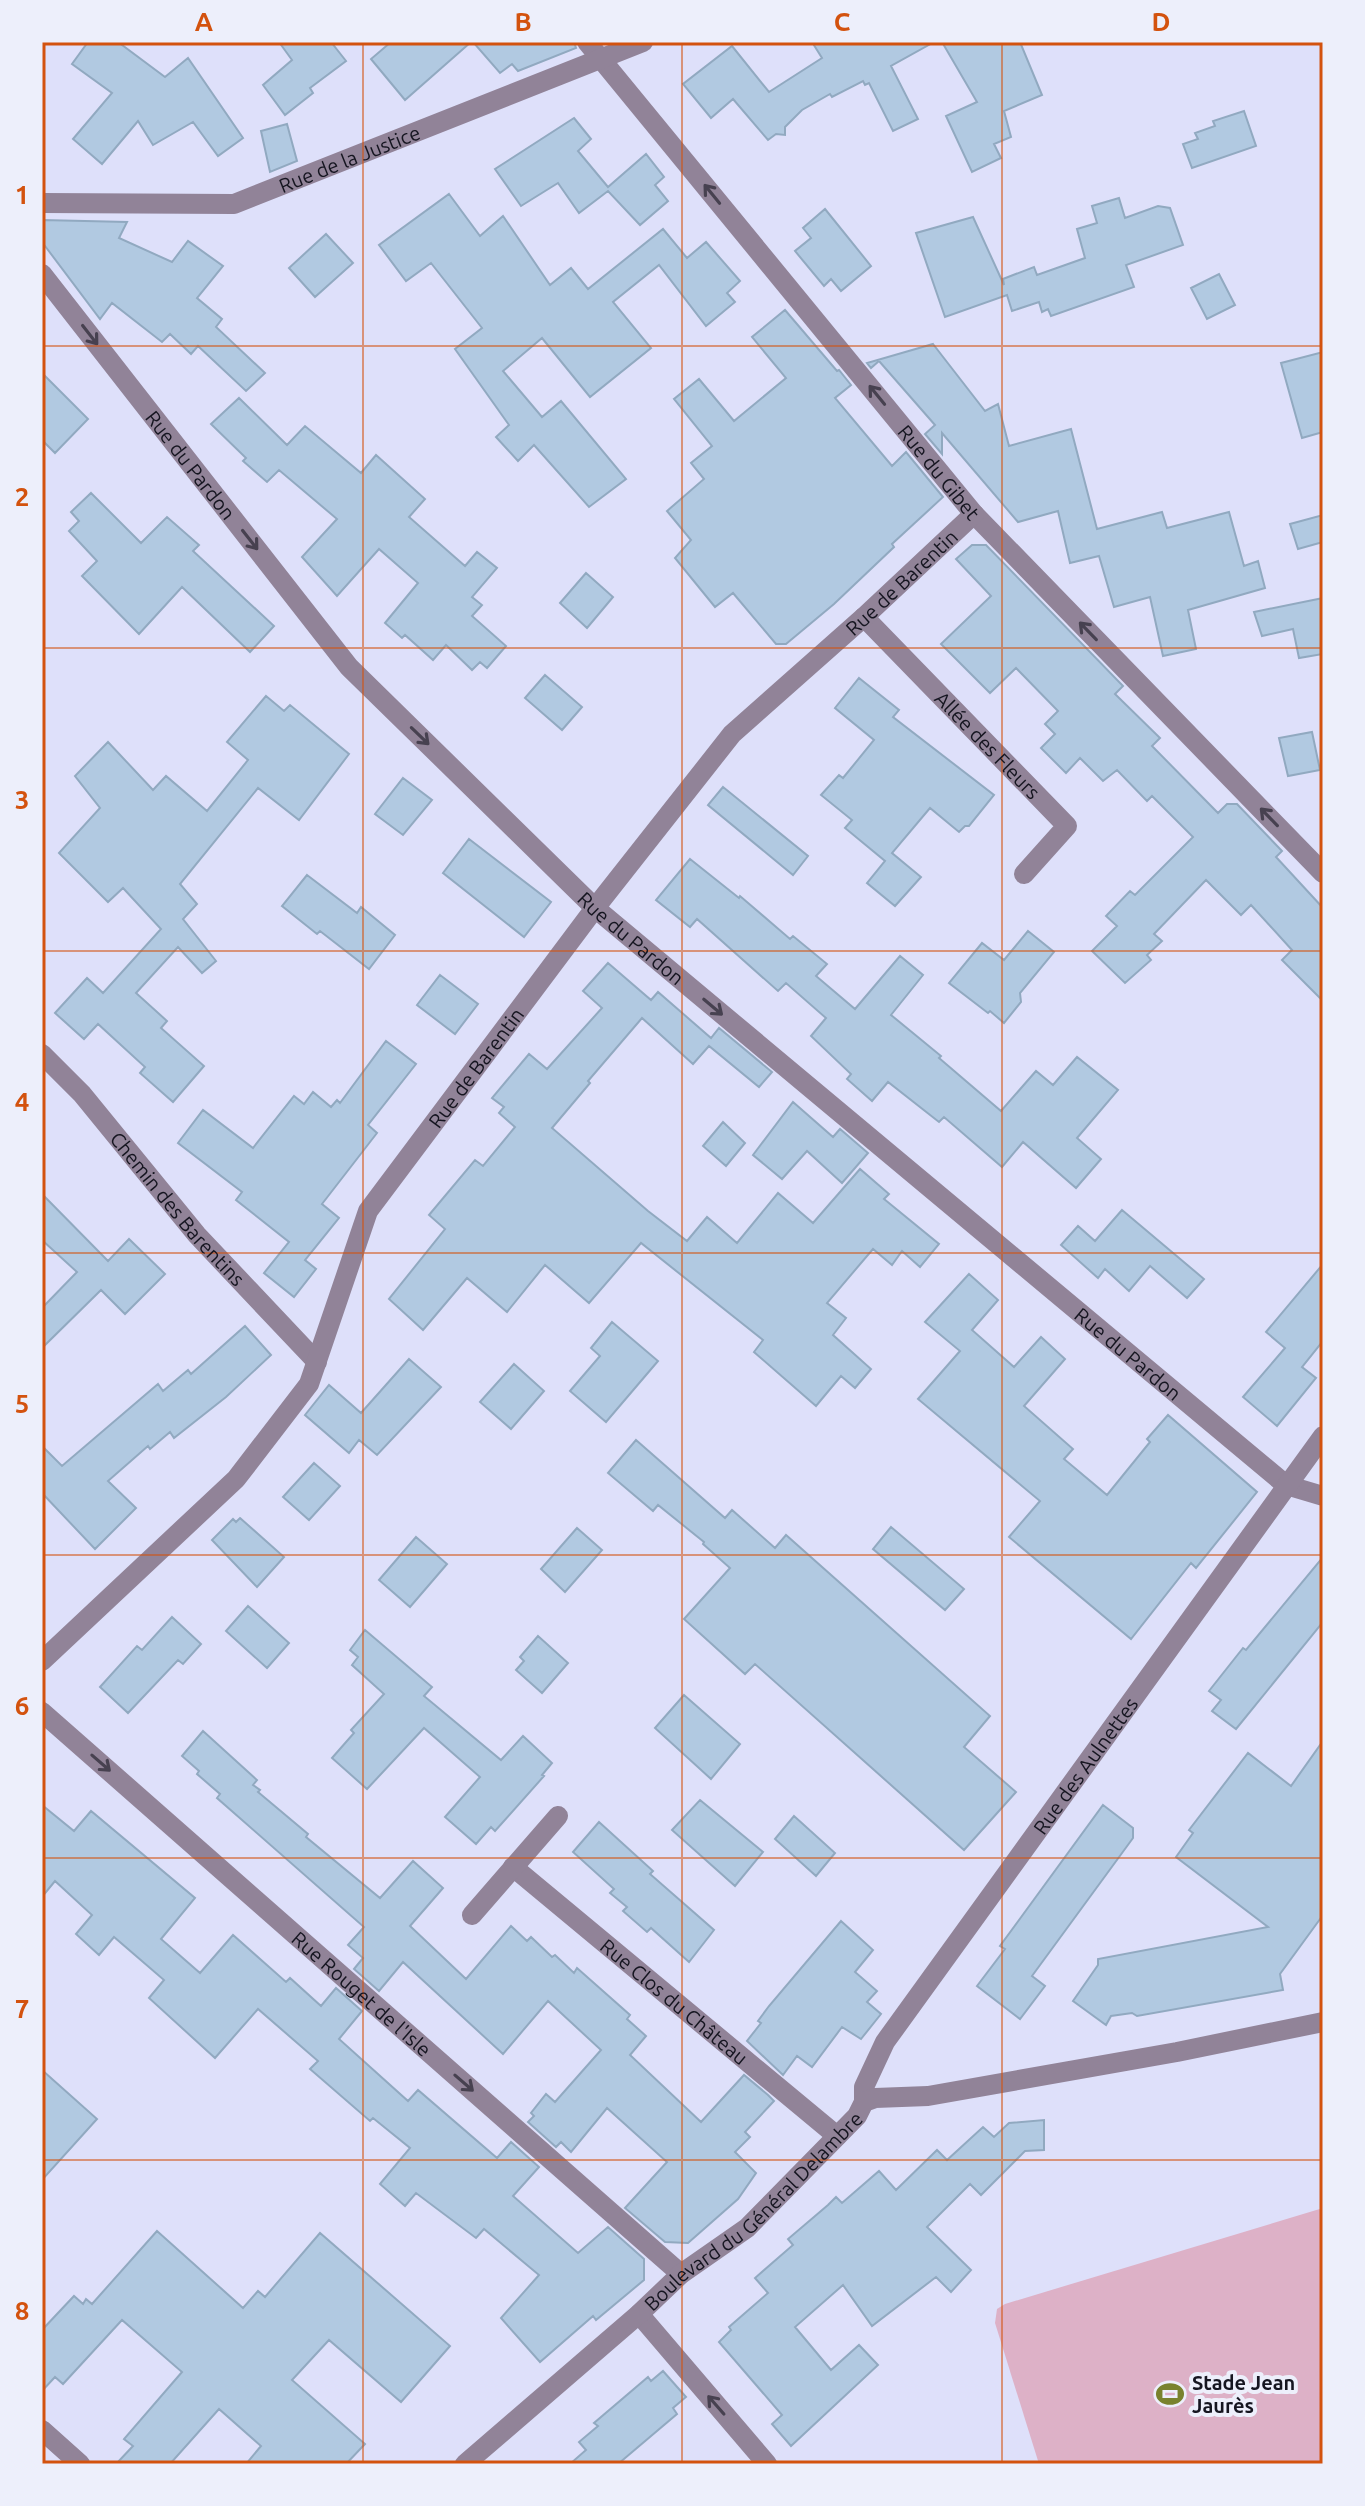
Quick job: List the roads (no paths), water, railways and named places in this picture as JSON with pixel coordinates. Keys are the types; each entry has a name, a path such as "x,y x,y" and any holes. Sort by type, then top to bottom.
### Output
{"street":[{"name":"Rue du Gibet","path":"587,42 974,514 1323,873"},
{"name":"Rue de la Justice","path":"42,203 234,204 643,42"},
{"name":"Rue du Pardon","path":"42,274 349,667 595,908 1286,1485 1323,1496"},
{"name":"Rue de Barentin","path":"42,1661 236,1479 309,1384 368,1211 595,908 732,734 974,514"},
{"name":"Allée des Fleurs","path":"864,617 1067,826 1024,874"},
{"name":"Chemin des Barentins","path":"42,1054 82,1094 197,1235 317,1362"},
{"name":"Rue des Aulnettes","path":"864,2102 864,2087 885,2042 1323,1436"},
{"name":"Rue Rouget de l'Isle","path":"42,1712 681,2274"},
{"path":"472,1915 558,1816"},
{"name":"Rue Clos du Château","path":"513,1867 837,2136"},
{"name":"Boulevard du Général Delambre","path":"465,2464 681,2274 747,2228 857,2116 864,2102 875,2098 928,2096 1177,2052 1323,2022"},
{"path":"639,2314 767,2464"},
{"path":"42,2430 80,2464"}],"place":[{"name":"Stade Jean Jaurès","path":"1170,2394"}]}
